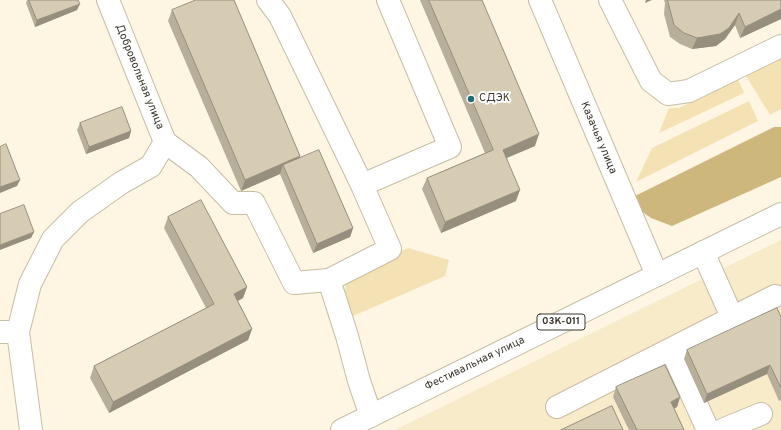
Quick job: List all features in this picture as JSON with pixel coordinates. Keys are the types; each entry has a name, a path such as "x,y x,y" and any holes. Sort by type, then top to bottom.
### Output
{"street":[{"name":"Добровольная улица","path":"31,430 9,332 30,284 53,239 80,212 121,183 151,166 165,142 108,0"},
{"path":"165,142 199,167 233,203 254,203 294,283 329,280 390,249 362,185 280,16 268,0"},
{"path":"362,185 450,147 388,0"},
{"name":"Казачья улица","path":"540,0 657,275"},
{"path":"610,0 651,81 668,94 689,91 781,46"},
{"name":"Фестивальная улица","path":"342,430 781,214"},
{"path":"703,252 732,318"},
{"path":"329,280 371,416"},
{"path":"557,407 774,296"},
{"path":"671,349 708,430"},
{"path":"722,430 761,414"}],"shaded area":[{"path":"781,59 781,109 770,115 746,76"},
{"path":"738,79 744,93 659,133 669,108 679,108"},
{"path":"749,101 758,121 636,182 652,148"},
{"path":"774,127 781,127 781,177 672,226 651,218 637,208 633,197"},
{"path":"781,240 781,430 395,430"},
{"path":"408,248 449,260 445,276 353,316 344,293 349,274"}],"building":[{"path":"29,0 78,0 80,4 37,20"},
{"path":"196,0 234,0 300,156 245,180 172,10"},
{"path":"429,0 482,0 539,134 503,150 520,190 445,222 427,178 493,150"},
{"path":"668,0 781,0 781,9 745,27 739,13 729,28 720,34 697,38 684,33 674,25"},
{"path":"122,107 131,131 89,147 80,123"},
{"path":"6,144 20,180 0,187 0,147"},
{"path":"319,150 353,228 317,244 283,165"},
{"path":"201,200 247,287 234,294 252,329 113,402 94,366 214,304 168,217"},
{"path":"24,205 34,232 0,245 0,214"},
{"path":"777,308 781,317 781,388 770,365 707,394 687,350"},
{"path":"665,365 680,397 671,402 684,430 637,430 616,387"},
{"path":"612,406 623,430 561,430"}],"place":[{"name":"СДЭК","path":"471,99"}]}
